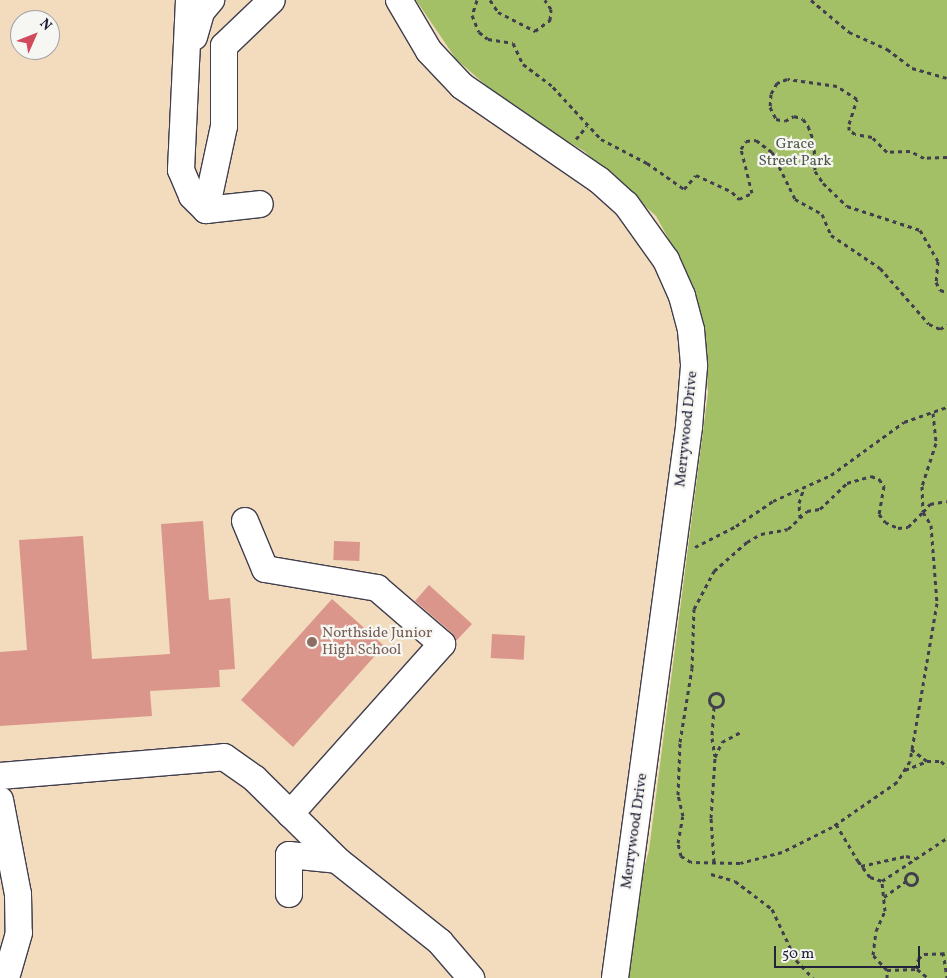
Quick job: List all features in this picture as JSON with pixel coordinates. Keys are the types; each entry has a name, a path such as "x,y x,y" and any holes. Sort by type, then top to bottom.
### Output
{"street":[{"path":"189,0 181,170 192,196 206,210"},
{"path":"185,70 201,12 211,0"},
{"path":"206,210 224,126 224,46 272,0"},
{"name":"Merrywood Drive","path":"399,0 411,24 447,72 478,99 599,180 646,227 670,266 682,296 691,330 694,366 672,551 615,978"},
{"path":"206,210 260,204"},
{"path":"245,521 265,569 377,588 442,644 290,814"},
{"path":"0,776 224,757 255,779 337,860 440,942 471,978"},
{"path":"0,800 18,894 19,933 6,978"},
{"path":"289,894 289,855 337,860"}],"path":[{"path":"476,0 472,15 479,32 488,38 513,43 523,64 553,87 601,139 647,163 684,189 696,175 732,192 739,199 752,193 741,149 746,141 756,140 772,152 795,199 822,214 831,235 880,268 929,324 940,328 947,325"},
{"path":"490,0 498,12 535,31 550,20 551,9 545,0"},
{"path":"811,0 849,32 887,49 912,68 947,78"},
{"path":"947,157 924,158 910,151 887,152 872,137 855,134 849,130 849,124 857,99 837,86 787,79 777,83 771,94 770,107 776,120 785,121 794,116 803,119 808,126 814,142 815,171 823,183 847,206 920,230 938,261 936,282 940,290 947,292"},
{"path":"672,551 706,544 773,501 831,476 904,422 947,407"},
{"path":"933,413 936,442 922,486 923,512 931,525 937,603 911,749 904,771 897,782 836,824 782,852 756,861 692,862 681,856 678,843 683,816 678,795 680,742 692,668 694,609 714,571 738,553 747,542 761,534 788,529 807,511 820,509 847,483 871,476 879,478 884,486 878,514 885,522 898,528 908,527 923,512 930,504 947,501"},
{"path":"800,518 799,503 805,487"},
{"path":"714,707 720,707 724,700 718,692 709,698 714,707 712,738 715,757 711,818 714,862"},
{"path":"715,757 722,742 741,732"},
{"path":"911,749 928,761"},
{"path":"904,771 928,761 941,761 947,766"},
{"path":"836,824 861,866 870,876 882,881"},
{"path":"882,881 947,838"},
{"path":"861,866 906,856 916,858"},
{"path":"711,874 735,881 772,909 796,960 813,978"},
{"path":"882,881 885,911 876,931 873,955 887,970 887,978"},
{"path":"884,897 906,881"},
{"path":"917,969 918,959 924,954 945,952 946,978"},
{"path":"887,970 917,969 928,978"}],"green space":[{"name":"Grace Street Park","path":"416,0 947,0 947,978 624,978 636,899 649,850 708,393 704,333 684,267 656,216 584,151 514,110 456,59"}],"building":[{"path":"203,521 209,600 230,598 235,669 219,670 220,687 150,691 152,716 0,726 0,652 27,650 19,540 83,536 92,659 170,654 161,524"},
{"path":"334,541 360,542 359,561 333,560"},
{"path":"429,585 472,624 456,641 452,633 415,601"},
{"path":"332,599 384,646 293,747 241,700"},
{"path":"492,634 525,636 524,660 491,658"}],"place":[{"name":"Northside Junior High School","path":"312,642"}]}
